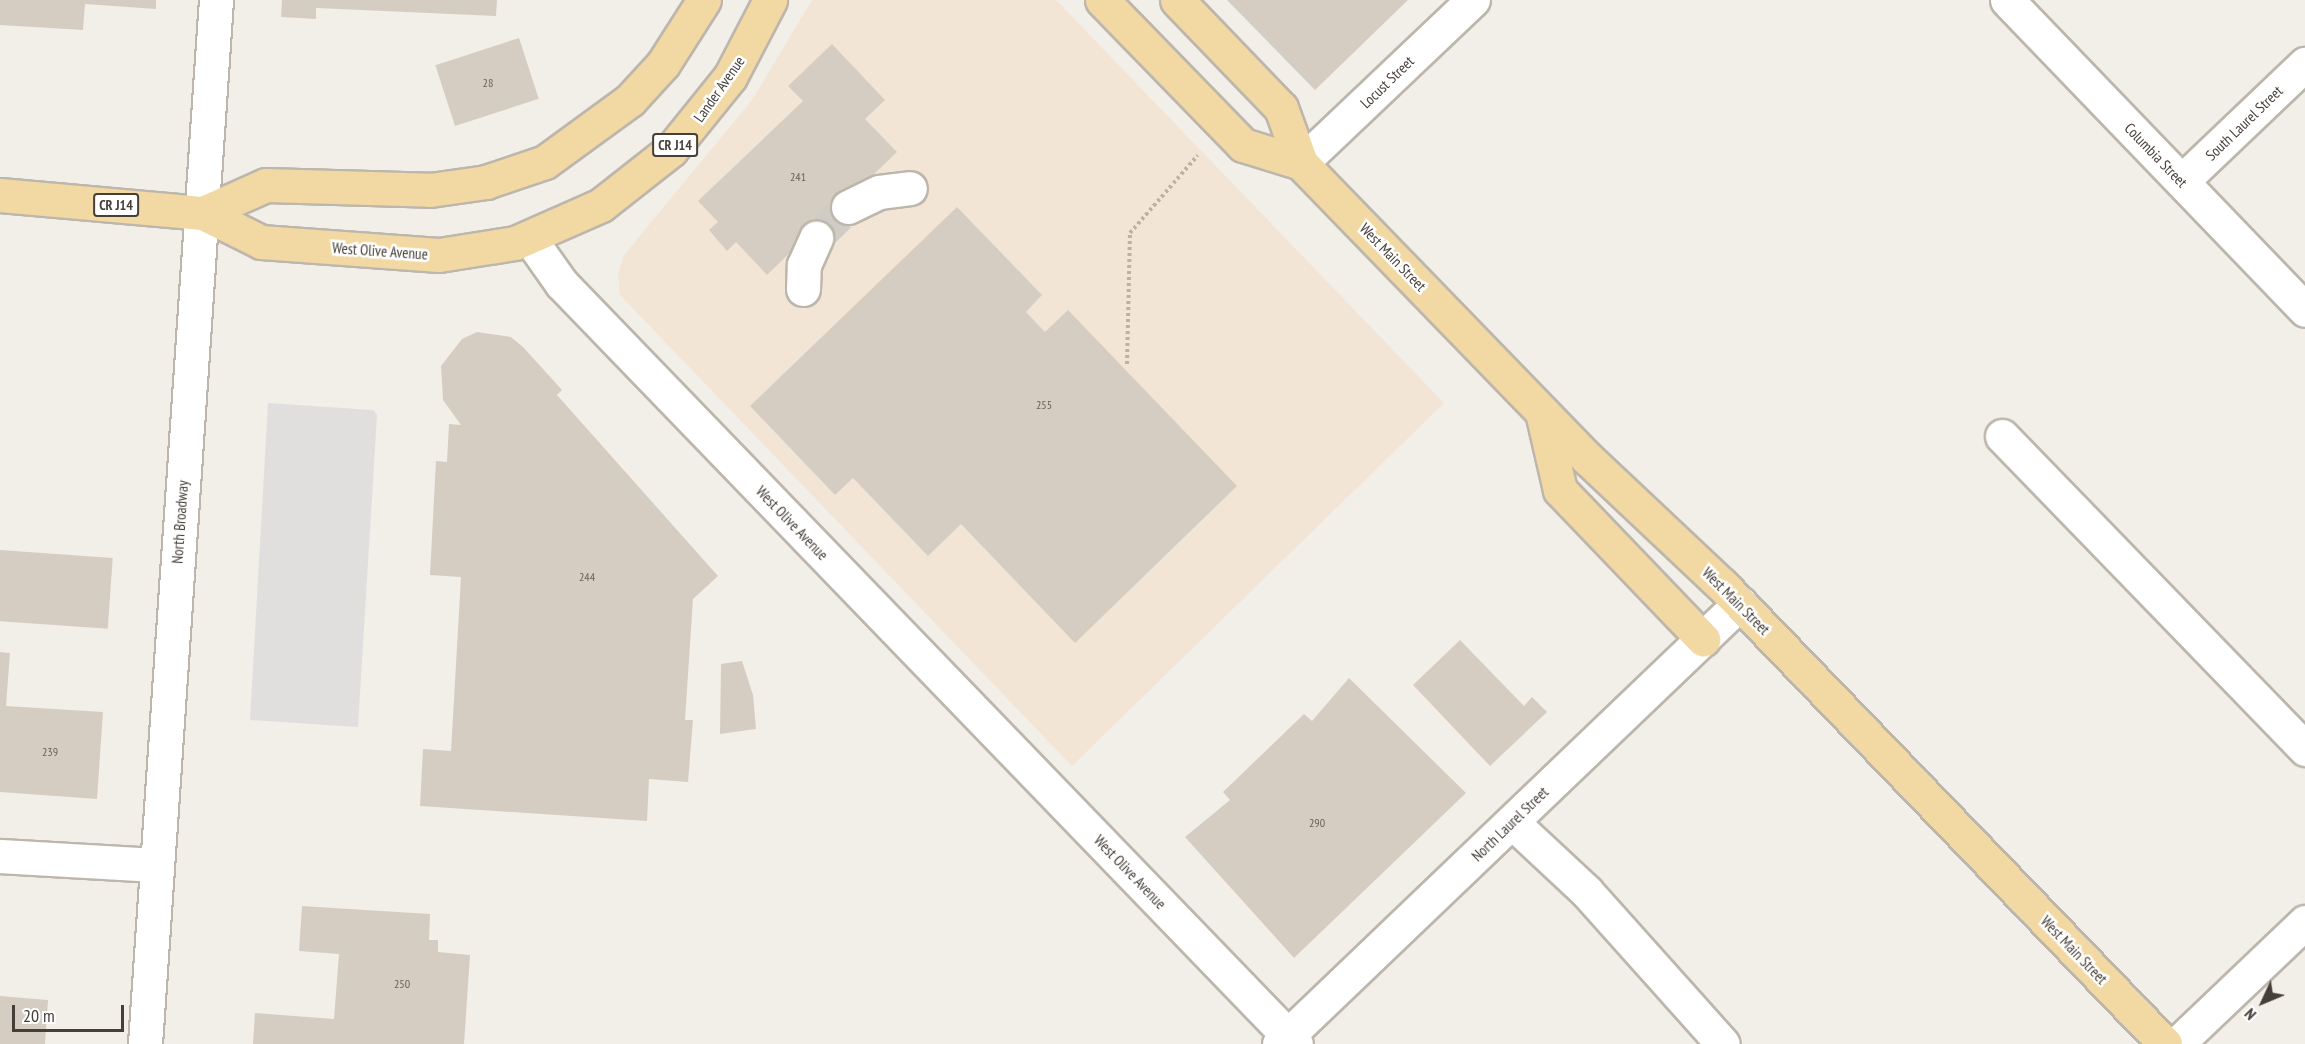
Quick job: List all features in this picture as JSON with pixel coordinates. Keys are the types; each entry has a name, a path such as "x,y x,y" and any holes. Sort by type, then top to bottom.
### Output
{"main road":[{"name":"West Olive Avenue","path":"202,213 266,185 401,192 508,176 545,162 610,118 663,64 704,0"},
{"name":"Lander Avenue","path":"530,239 617,195 670,150 730,77 770,0"},
{"name":"West Main Street","path":"1102,0 1243,145 1301,163"},
{"name":"West Main Street","path":"1177,0 1281,108 1301,163 1542,412 1740,603 2165,1044"},
{"name":"West Olive Avenue","path":"0,195 202,213 261,242 284,244 439,255 530,239"},
{"path":"1542,412 1560,490 1702,639"}],"street":[{"name":"North Broadway","path":"145,1044 216,0"},
{"name":"Locust Street","path":"1301,163 1473,0"},
{"name":"Columbia Street","path":"2007,0 2305,309"},
{"name":"South Laurel Street","path":"2182,182 2305,64"},
{"path":"848,207 879,192 910,188"},
{"path":"803,289 804,265 816,238"},
{"name":"West Olive Avenue","path":"530,239 561,283 1287,1041"},
{"path":"2002,436 2305,749"},
{"name":"North Laurel Street","path":"1287,1041 1740,603"},
{"path":"1512,822 1586,891 1723,1044"},
{"path":"0,856 157,866"},
{"path":"2177,1044 2305,922"}],"path":[{"path":"1127,364 1130,233 1198,155"}],"shaded area":[{"path":"812,0 1056,0 1444,403 1072,766 620,295 618,274 624,255 752,100"},
{"path":"268,403 373,410 377,415 358,727 250,720"}],"building":[{"path":"0,0 156,0 156,9 85,4 83,30 0,25"},
{"path":"282,0 497,0 496,16 316,8 316,19 281,17"},
{"path":"1227,0 1408,0 1315,90"},
{"path":"519,38 539,99 455,126 435,65"},
{"path":"832,44 885,100 865,119 897,152 844,203 853,213 822,244 811,232 767,275 736,242 727,251 709,230 718,222 698,201 803,101 788,86"},
{"path":"957,207 1042,295 1026,312 1045,332 1068,310 1237,486 1075,643 961,524 928,556 853,478 835,495 750,406"},
{"path":"477,332 511,337 524,348 562,390 557,395 718,576 693,599 685,720 693,720 688,782 649,779 647,821 420,806 423,749 451,751 461,577 430,575 436,461 447,462 449,424 461,425 443,400 441,366 462,339"},
{"path":"0,550 113,558 108,629 0,621"},
{"path":"1460,640 1524,706 1532,697 1547,712 1490,766 1413,685"},
{"path":"0,652 10,653 6,706 103,712 97,799 0,792"},
{"path":"742,661 753,695 756,729 720,734 721,664"},
{"path":"1349,678 1466,793 1294,958 1185,837 1230,800 1223,792 1304,714 1312,721"},
{"path":"302,906 430,914 429,940 438,940 438,952 470,955 464,1044 253,1044 255,1013 334,1019 339,954 299,951"},
{"path":"0,996 48,1000 45,1044 0,1044"}],"tunnel":[{"path":"816,238 848,207"}]}
